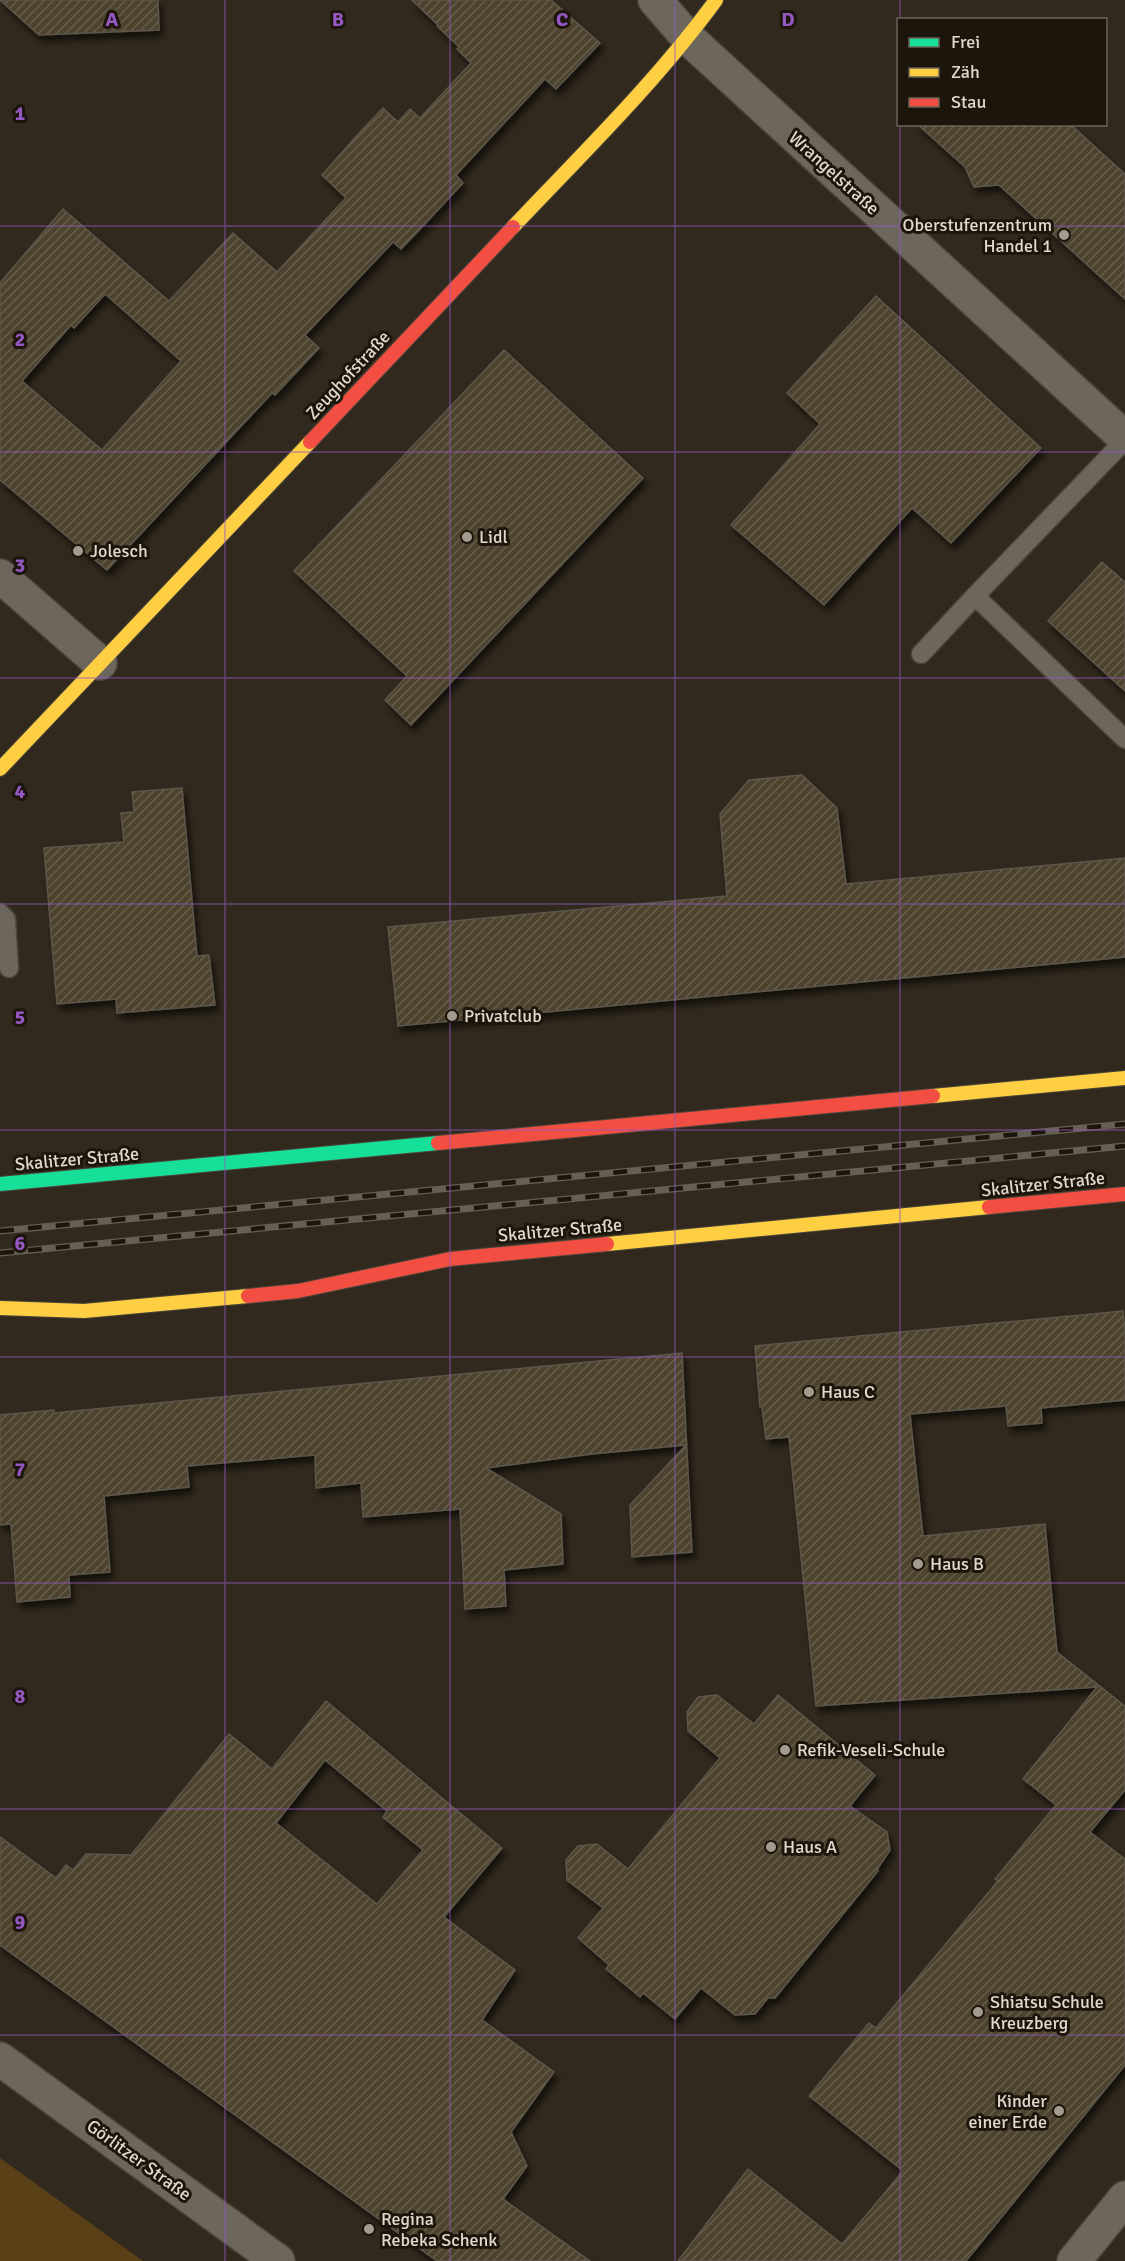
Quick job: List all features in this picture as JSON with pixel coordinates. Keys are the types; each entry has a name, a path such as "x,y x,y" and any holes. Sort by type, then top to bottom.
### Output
{"main road":[{"name":"Zeughofstraße","path":"0,769 653,79 688,38 716,0"},
{"name":"Skalitzer Straße","path":"0,1184 1125,1078"},
{"name":"Skalitzer Straße","path":"0,1308 84,1311 298,1291 450,1259 1125,1194"}],"street":[{"name":"Wrangelstraße","path":"655,0 688,38 1125,439"},
{"path":"0,576 100,663"},
{"name":"Görlitzer Straße","path":"0,2059 279,2261"},
{"path":"1074,2261 1125,2198"}],"lane":[{"path":"921,654 1125,439"},
{"path":"975,596 1125,739"},
{"path":"0,913 6,919 9,968"}],"shaded area":[{"path":"0,2158 143,2261 0,2261"}],"building":[{"path":"0,0 158,0 159,30 39,35"},
{"path":"412,0 551,0 600,43 556,89 545,79 456,175 463,183 423,226 401,249 393,242 305,335 319,348 275,395 272,393 107,570 0,480 0,283 63,209 169,301 233,233 277,272 346,198 322,175 361,131 383,108 398,122 410,109 420,118 471,63 438,25","holes":["105,294 181,361 102,450 22,381 71,325 74,328"]},
{"path":"919,126 1072,126 1125,174 1125,299 999,185 974,187 965,167"},
{"path":"876,296 1041,448 951,543 912,508 824,605 731,525 820,424 787,393"},
{"path":"504,350 643,478 411,725 385,700 407,676 294,571"},
{"path":"1102,562 1125,582 1125,691 1048,621"},
{"path":"802,775 837,808 846,884 1125,858 1125,957 398,1026 388,927 727,896 720,814 749,780"},
{"path":"182,788 197,956 209,955 215,1005 117,1013 116,999 57,1004 44,848 124,842 121,813 134,812 132,792"},
{"path":"1123,1311 1125,1400 1041,1408 1042,1423 1008,1426 1006,1406 910,1414 923,1536 1045,1524 1057,1652 1125,1706 1125,1790 1090,1832 1125,1859 1125,2065 966,2261 678,2261 748,2169 842,2244 903,2171 809,2096 869,2023 876,2028 998,1881 995,1879 1056,1805 1023,1779 1097,1687 816,1706 789,1437 766,1439 762,1407 760,1407 755,1346"},
{"path":"682,1353 692,1552 632,1557 630,1505 686,1445 486,1468 561,1514 563,1564 504,1570 506,1606 465,1609 460,1509 363,1517 361,1483 316,1488 315,1455 187,1466 189,1487 104,1496 110,1572 69,1575 70,1597 17,1602 11,1524 0,1525 0,1415 54,1410 54,1413"},
{"name":"Haus A","path":"717,1695 754,1724 778,1695 875,1775 850,1806 887,1832 890,1850 878,1871 775,1998 768,1998 755,2014 735,2015 701,1988 675,2019 643,1993 640,1997 606,1969 609,1965 578,1938 603,1908 567,1880 566,1860 578,1846 597,1844 628,1869 720,1758 688,1731 687,1712 698,1697"},
{"path":"326,1701 502,1848 444,1917 515,1970 482,2020 554,2072 511,2132 527,2166 503,2199 590,2261 437,2261 0,1945 0,1837 56,1878 66,1865 73,1870 86,1854 131,1855 229,1734 272,1769","holes":["325,1760 387,1811 383,1817 423,1850 377,1904 276,1823"]}],"railway":[{"path":"0,1231 1125,1124"},
{"path":"0,1253 1125,1146"}],"traffic: fast":[{"path":"0,1184 438,1143"}],"traffic: slow":[{"path":"513,227 644,88 716,0"},
{"path":"0,769 310,442"},
{"path":"933,1096 1125,1078"},
{"path":"607,1244 989,1207"},
{"path":"0,1308 84,1311 248,1296"}],"traffic: jam":[{"path":"310,442 513,227"},
{"path":"438,1143 933,1096"},
{"path":"989,1207 1125,1194"},
{"path":"248,1296 298,1291 450,1259 607,1244"}],"place":[{"name":"Oberstufenzentrum Handel 1","path":"1064,235"},
{"name":"Lidl","path":"467,537"},
{"name":"Jolesch","path":"78,551"},
{"name":"Privatclub","path":"452,1016"},
{"name":"Haus C","path":"809,1392"},
{"name":"Haus B","path":"918,1564"},
{"name":"Refik-Veseli-Schule","path":"785,1750"},
{"name":"Haus A","path":"771,1847"},
{"name":"Shiatsu Schule Kreuzberg","path":"978,2012"},
{"name":"Kinder einer Erde","path":"1059,2111"},
{"name":"Regina Rebeka Schenk","path":"369,2229"}]}
